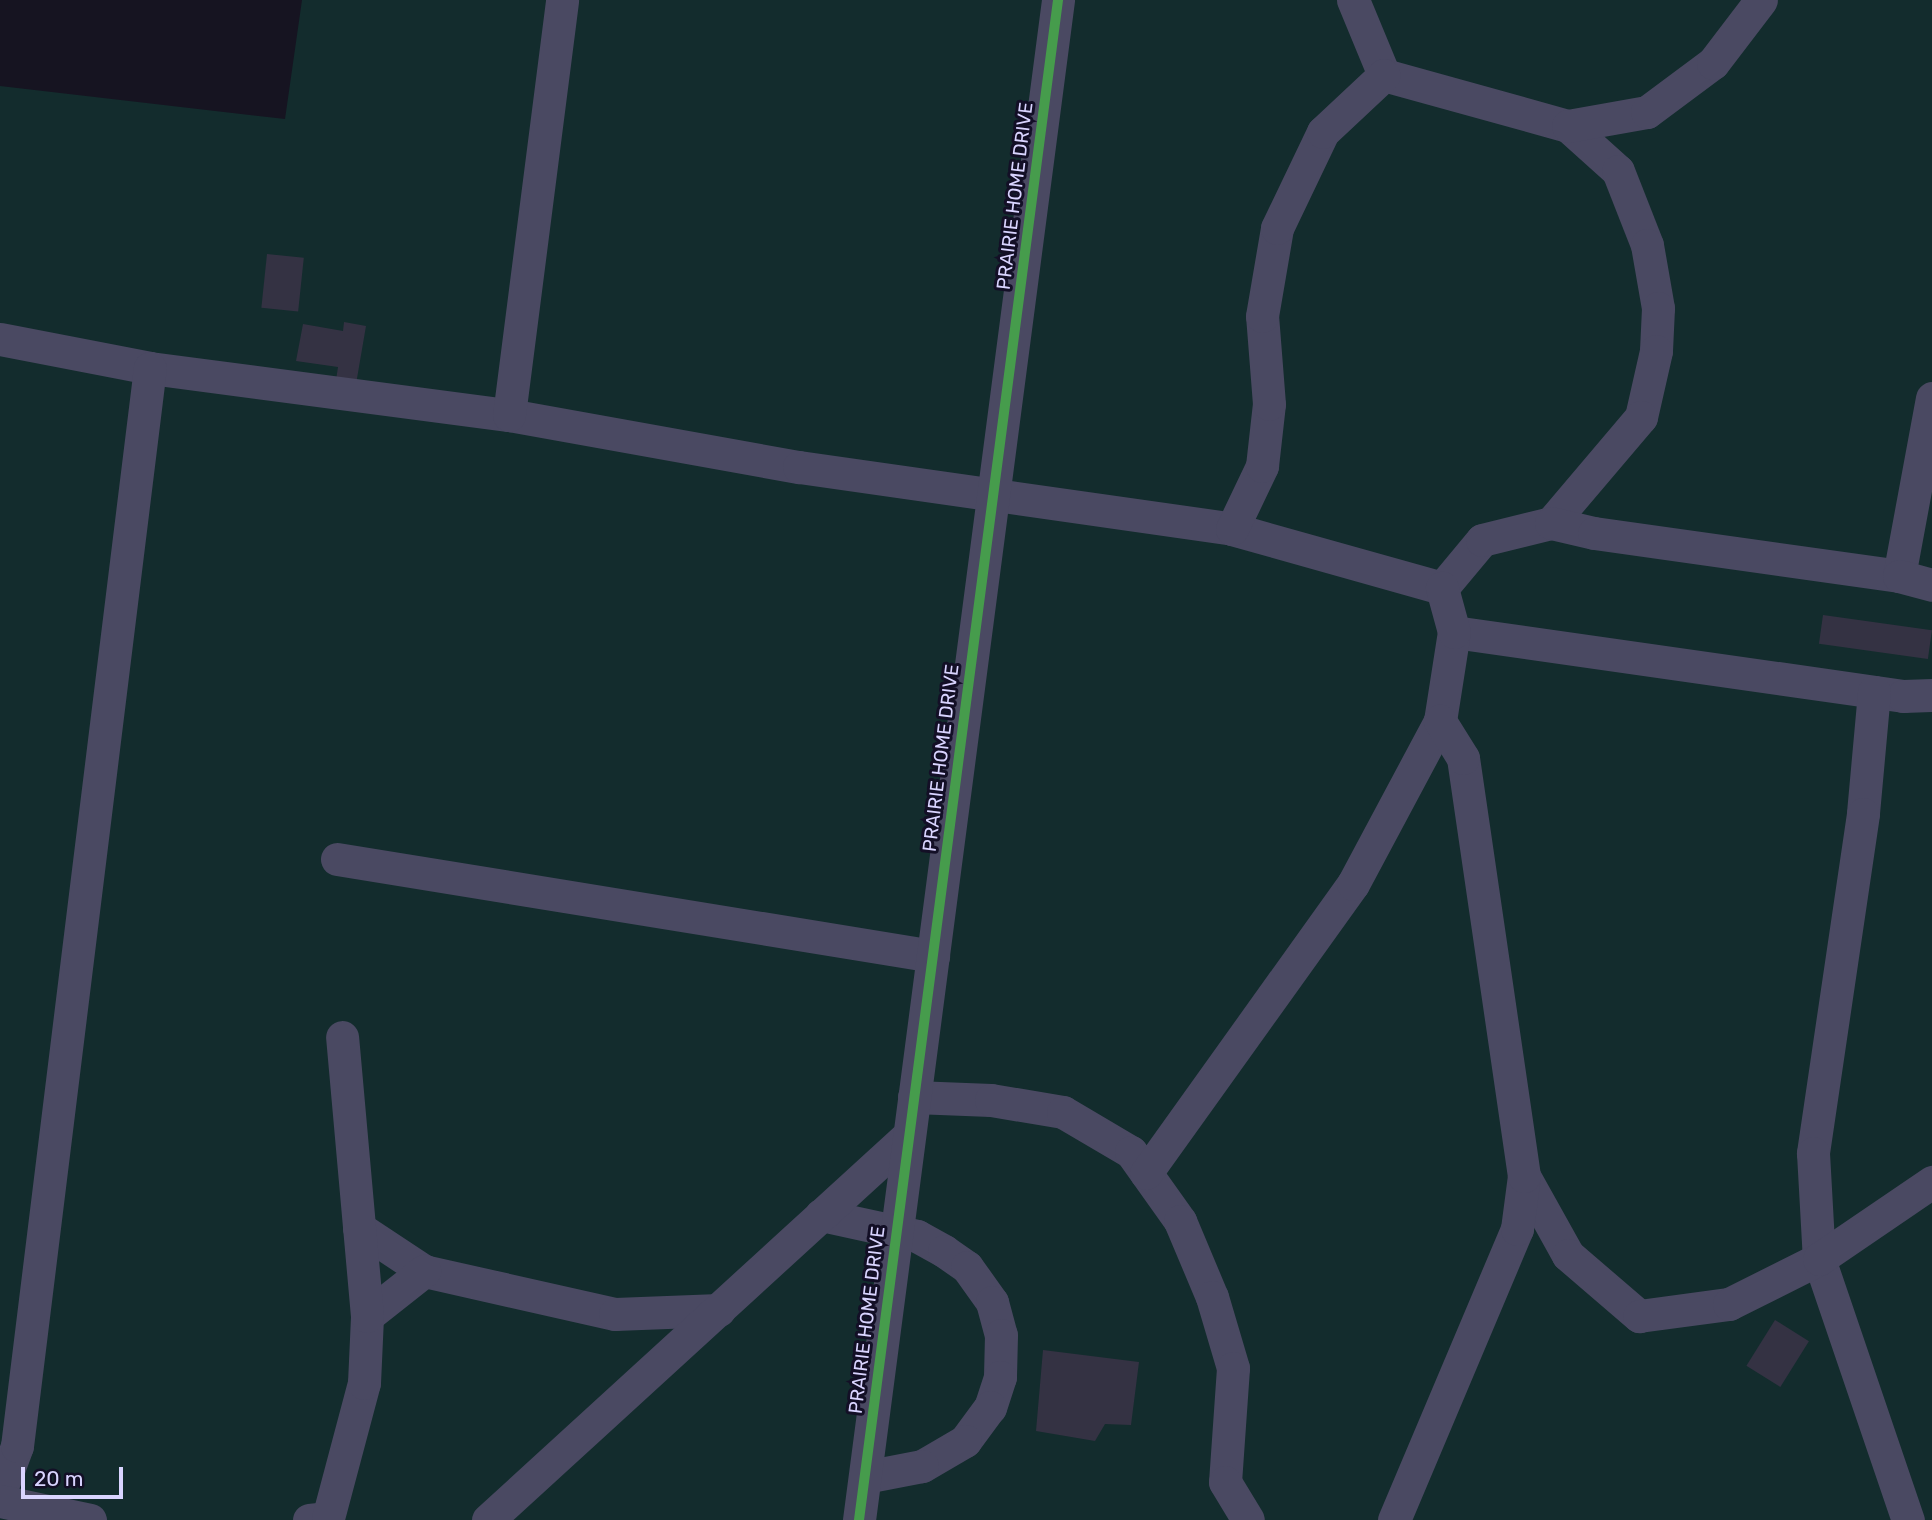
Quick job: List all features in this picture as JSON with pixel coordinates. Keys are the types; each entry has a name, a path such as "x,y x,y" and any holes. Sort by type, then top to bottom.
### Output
{"street":[{"path":"509,415 562,0"},
{"name":"PRAIRIE HOME DRIVE","path":"859,1520 1058,0"},
{"path":"1353,0 1384,75"},
{"path":"1384,75 1569,126 1647,111 1713,63 1761,0"},
{"path":"1232,529 1262,466 1269,404 1262,316 1277,228 1323,132 1384,75"},
{"path":"1551,523 1641,417 1656,351 1658,308 1647,245 1618,171 1569,126"},
{"path":"0,339 150,368 509,415 799,467 993,492 1232,529 1442,588"},
{"path":"0,1492 17,1446 150,368"},
{"path":"1899,576 1932,398"},
{"path":"1442,588 1482,540 1551,523 1594,533 1899,576 1932,584"},
{"path":"1146,1173 1353,884 1440,721 1454,632 1442,588"},
{"path":"1454,632 1874,692 1932,695"},
{"path":"1874,692 1863,814 1813,1153 1819,1259 1908,1520"},
{"path":"1394,1520 1517,1229 1524,1176 1463,758 1440,721"},
{"path":"337,859 933,956"},
{"path":"322,1519 363,1383 367,1316 342,1037"},
{"path":"914,1097 991,1100 1063,1112 1131,1152 1180,1221 1216,1309 1233,1368 1225,1482 1248,1520"},
{"path":"488,1520 909,1135"},
{"path":"1524,1176 1569,1255 1639,1316 1729,1304 1819,1259 1932,1182"},
{"path":"821,1215 917,1236 967,1267 992,1302 1001,1335 1000,1377 990,1407 965,1441 922,1466 864,1476"},
{"path":"359,1228 424,1271 615,1314 719,1310"},
{"path":"367,1316 424,1271"},
{"path":"0,1501 90,1520"}],"green space":[{"path":"302,0 1932,0 1932,1520 0,1520 0,86 285,119"}],"building":[{"path":"267,254 304,258 298,312 261,308"},
{"path":"344,322 366,326 355,390 335,387 338,367 296,361 303,324 343,331"},
{"path":"1823,615 1932,630 1928,659 1819,644"},
{"path":"1775,1320 1809,1341 1780,1387 1746,1366"},
{"path":"1043,1350 1139,1362 1131,1425 1105,1424 1095,1441 1036,1431"}],"cycle path":[{"path":"859,1520 1058,0"}]}
